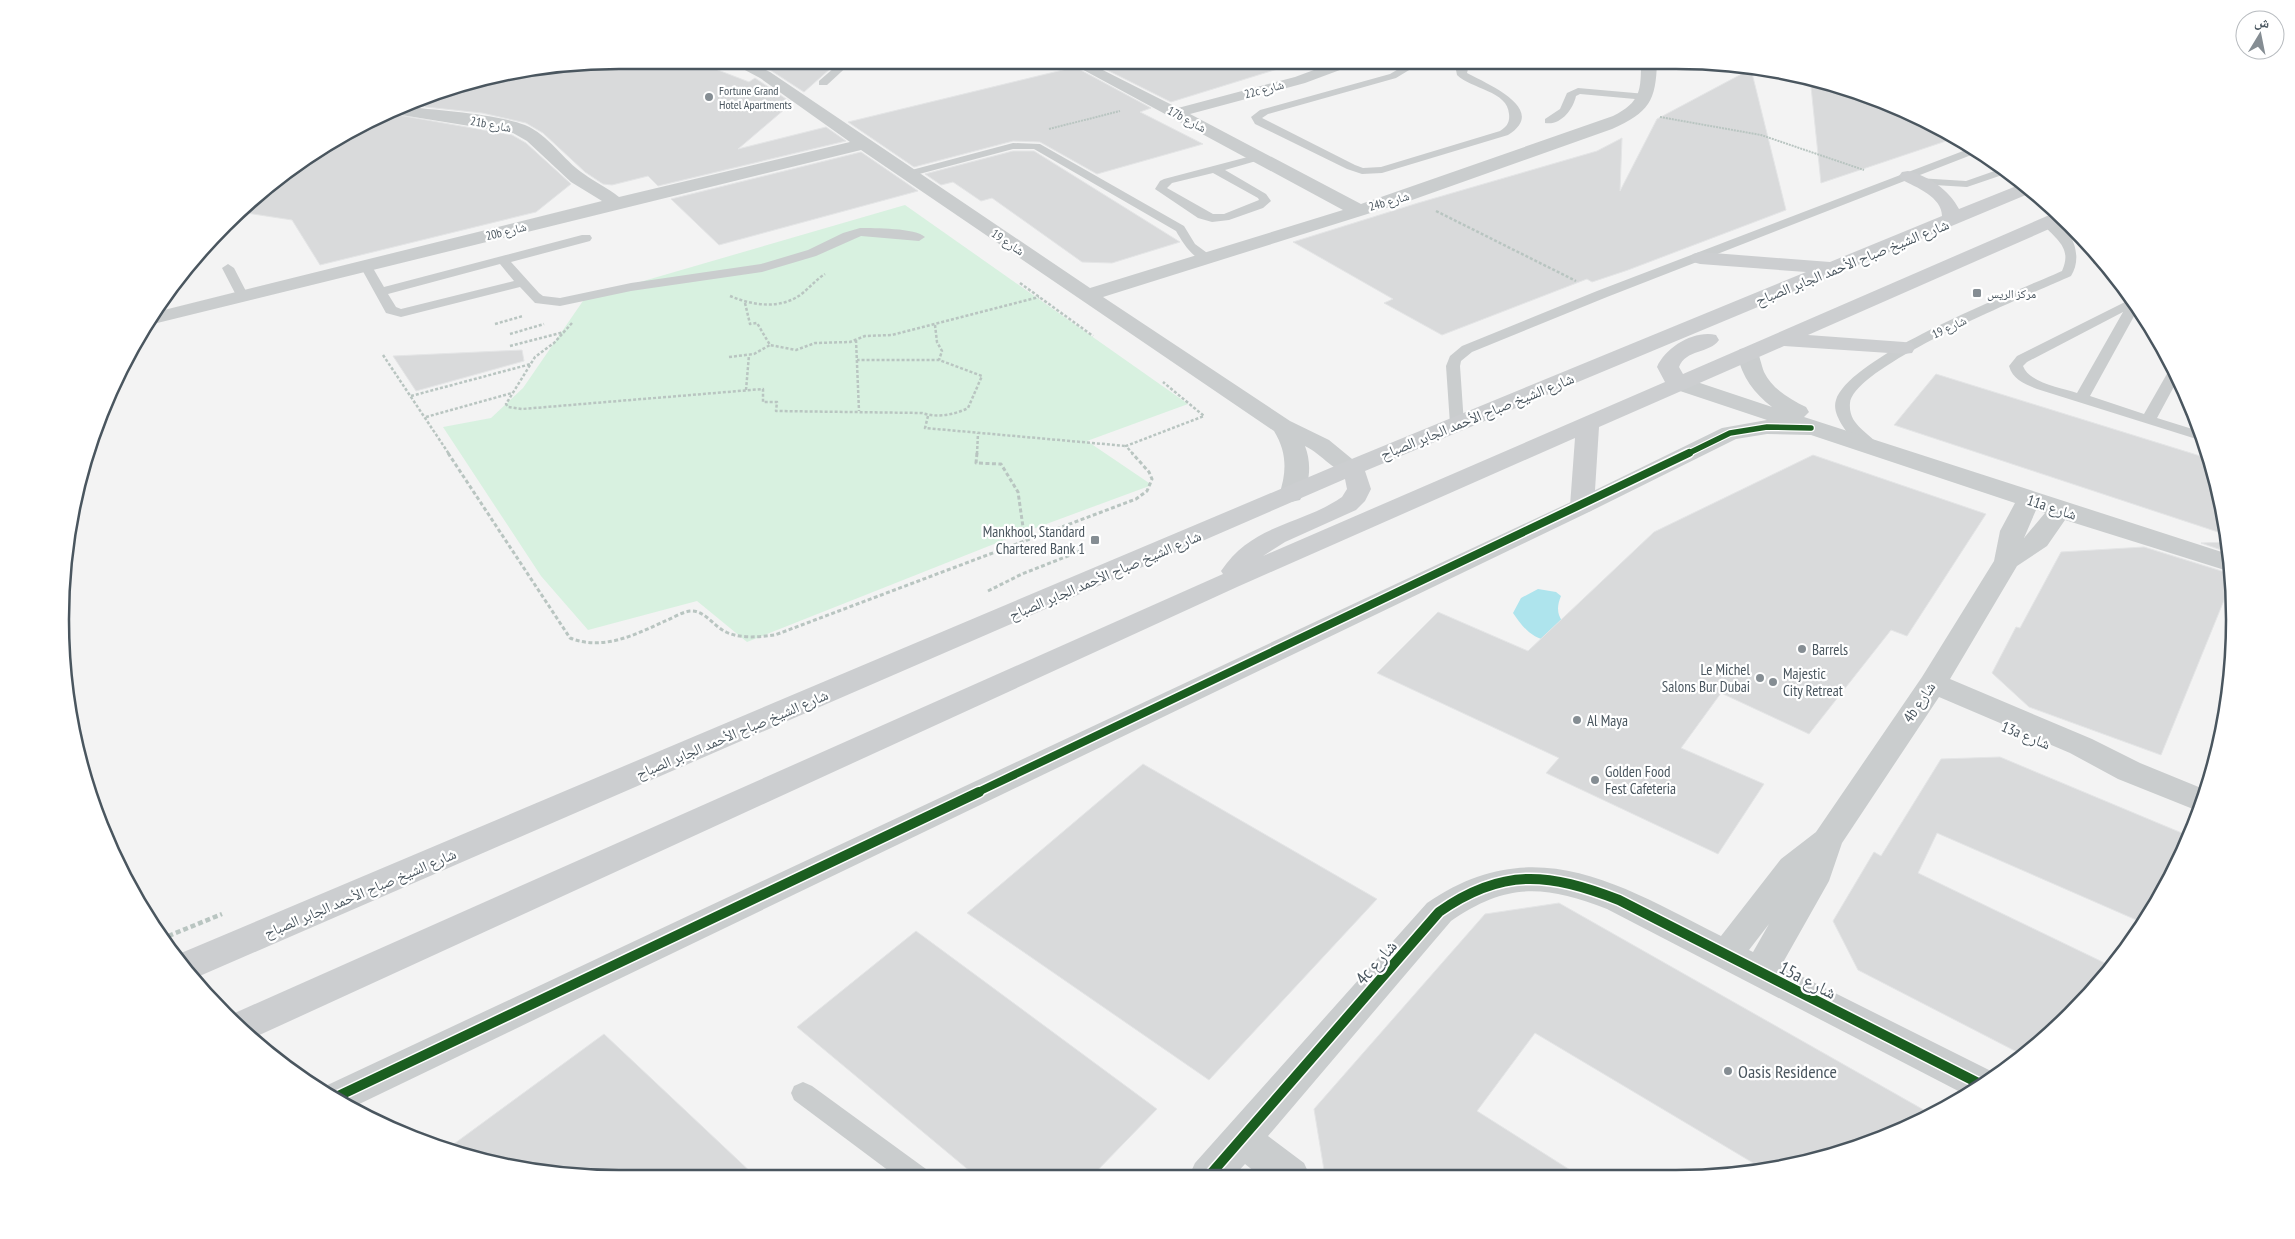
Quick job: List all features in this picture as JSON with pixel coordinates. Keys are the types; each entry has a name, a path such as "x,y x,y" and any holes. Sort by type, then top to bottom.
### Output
{"main road":[{"path":"1907,180 1932,189 1949,205 1952,214 1950,221"},
{"name":"شارع الشيخ صباح الأحمد الجابر الصباح","path":"191,965 1351,468 2020,190"},
{"path":"246,1024 1228,581 2054,220"},
{"path":"1700,258 1836,268"},
{"path":"1682,384 1672,376 1668,367 1670,359 1678,352 1755,321 1766,309 1769,296"},
{"path":"1781,339 1904,348"},
{"path":"1582,506 1588,425"},
{"path":"1228,581 1236,569 1258,547 1349,503 1359,490 1359,483 1351,468"}],"street":[{"name":"شارع 19","path":"752,69 765,75 908,174 1282,426 1321,444 1351,468"},
{"name":"17b شارع","path":"1090,69 1358,210"},
{"name":"22c شارع","path":"1176,113 1313,76 1331,69"},
{"path":"1646,97 1649,90 1649,69"},
{"name":"24b شارع","path":"1088,295 1414,194 1606,125 1632,112 1646,97"},
{"name":"21b شارع","path":"407,112 499,124 519,129 533,137 577,178 595,187 616,203"},
{"name":"21b شارع","path":"402,114 417,114"},
{"name":"20b شارع","path":"160,317 591,209 865,144"},
{"name":"21b شارع","path":"577,178 591,209"},
{"name":"17b شارع","path":"1301,179 1356,193 1405,189 1414,194"},
{"name":"11a شارع","path":"1748,354 1750,368 1756,381 1769,394 1787,407 1873,448"},
{"name":"11a شارع","path":"1682,384 2029,500 2223,562"},
{"name":"شارع 19","path":"1282,426 1297,452 1299,466 1297,481 1291,495"},
{"path":"345,1097 360,1095 1730,434 1767,427 1811,428"},
{"name":"4b شارع","path":"1759,972 1818,869 1827,840 1928,689 2007,562 2013,531 2029,500"},
{"name":"4b شارع","path":"2007,562 2038,541 2060,510"},
{"name":"13a شارع","path":"1928,689 2067,752 2129,771 2196,799"},
{"name":"4b شارع","path":"1726,955 1793,868 1827,840"},
{"name":"4c شارع","path":"1219,1170 1242,1138 1439,912 1457,897 1480,887 1505,880 1533,878 1562,881 1590,888 1619,900"},
{"name":"15a شارع","path":"1619,900 1974,1081"},
{"path":"1242,1138 1282,1170"}],"lane":[{"path":"823,83 839,69"},
{"path":"1405,69 1393,76 1264,112 1256,118 1259,122 1350,167 1362,171 1382,170 1504,133 1512,128 1515,122 1512,104 1502,95 1462,75 1461,69"},
{"path":"1549,121 1569,107 1571,95 1578,91 1646,97"},
{"path":"908,174 1013,146 1036,146 1180,229 1188,244 1208,258"},
{"path":"1457,424 1453,366 1460,354 1602,294 1907,180 1967,153"},
{"path":"1215,169 1262,196 1265,201 1259,206 1225,217 1212,218 1161,189 1164,183 1168,181 1260,157"},
{"path":"1907,180 1967,184 1997,173"},
{"name":"شارع 19","path":"1873,448 1854,432 1844,416 1843,401 1851,388 1876,366 1904,348 2067,273 2072,264 2073,254 2060,234 2054,220"},
{"path":"503,260 522,283 540,300 560,302 631,287 762,268 812,253 847,236 860,232 919,238"},
{"path":"381,292 586,238"},
{"path":"366,266 391,310 409,313 522,283"},
{"path":"228,268 243,297"},
{"path":"2128,306 2018,362 2016,370 2026,379 2081,399 2194,435"},
{"path":"2081,399 2130,310"},
{"path":"2148,420 2171,380"},
{"path":"803,1093 908,1170"}],"path":[{"path":"1632,112 1761,135 1907,180"},
{"path":"1414,194 1602,294"},
{"path":"724,294 745,303 779,304 802,293 818,278 830,272"},
{"path":"1020,283 1093,336"},
{"path":"745,303 750,324 757,323 770,345 782,349 796,350 815,343 846,343 935,325 1039,297"},
{"path":"574,320 564,332 539,353 506,404 508,407 522,409 763,389 763,402 778,402 776,411 846,414 859,411 922,413 928,416 961,412 968,408 982,376 939,360 857,360"},
{"path":"935,325 937,342 942,351 939,360"},
{"path":"510,346 564,332"},
{"path":"856,340 859,411"},
{"path":"729,357 749,355 770,345"},
{"path":"383,355 570,638 586,644 607,643 688,611 703,613 722,630 733,635 754,637 775,635 1136,499 1147,490 1152,479 1149,472 1126,446"},
{"path":"746,390 749,355"},
{"path":"411,396 531,364"},
{"path":"928,416 925,428 1126,446 1204,416 1163,382"},
{"path":"426,418 513,393"},
{"path":"978,432 976,462 1000,464 1014,485 1018,492 1025,541"}],"green space":[{"path":"905,205 1188,404 1087,441 1152,485 1022,533 747,642 697,601 588,630 541,576 443,427 491,418 523,388 585,298"}],"water":[{"path":"1538,589 1556,592 1561,596 1558,607 1559,616 1572,632 1555,639 1544,640 1533,635 1520,622 1513,613 1521,598"}],"building":[{"path":"620,69 715,69 749,82 755,78 792,103 738,149 826,127 846,141 658,186 648,176 612,185 603,184 585,172 543,133 526,123 482,113 421,106 477,88 512,79 548,73"},
{"path":"769,69 830,69 804,92"},
{"path":"1067,69 1079,69 1151,108 1140,112 1203,144 1097,174 1040,142 1013,141 914,167 848,122"},
{"path":"1105,69 1278,69 1171,102"},
{"path":"1744,73 1752,74 1786,210 1628,270 1592,282 1587,279 1442,335 1384,303 1393,299 1293,242 1418,203 1597,151 1622,138 1620,191 1657,119"},
{"path":"1811,86 1853,98 1886,111 1947,141 1821,183"},
{"path":"400,115 512,135 526,143 571,184 536,212 320,265 292,220 248,213 284,183 314,162 344,143"},
{"path":"1013,151 1034,151 1180,242 1112,263 1082,262 992,198 981,201 953,182 941,185 925,174"},
{"path":"861,152 918,191 719,245 671,199"},
{"path":"522,350 524,361 416,391 393,356"},
{"path":"1936,374 2201,456 2219,532 1894,425"},
{"path":"1813,455 1986,514 1907,636 1891,630 1809,734 1721,693 1681,748 1764,784 1718,854 1546,773 1559,758 1377,673 1438,612 1528,651 1654,532"},
{"path":"2221,542 2222,550 2201,543"},
{"path":"2144,547 2224,572 2225,597 2161,755 2029,707 1992,673 2016,627 2020,628 2061,552"},
{"path":"2000,757 2183,833 2152,895 2136,920 1937,833 1918,873 2105,963 2065,1009 2039,1034 2016,1052 1858,970 1833,921 1874,852 1881,856 1941,759"},
{"path":"1143,764 1377,899 1209,1080 967,913"},
{"name":"Oasis Residence","path":"1559,903 1924,1110 1853,1141 1783,1160 1756,1165 1535,1033 1477,1111 1570,1170 1324,1170 1314,1109 1485,914"},
{"path":"916,931 1157,1109 1098,1170 969,1170 797,1027"},
{"path":"604,1034 749,1170 620,1170 548,1166 512,1160 453,1144"}],"cycle path":[{"path":"342,1094 1582,506 1730,433 1767,427 1811,428"},
{"path":"1214,1170 1439,912 1460,897 1482,887 1504,881 1526,879 1549,880 1572,884 1619,900 1974,1081"}],"place":[{"name":"Fortune Grand Hotel Apartments","path":"709,97"},
{"name":"مركز الريس","path":"1977,293"},
{"name":"Mankhool, Standard Chartered Bank 1","path":"1095,540"},
{"name":"Barrels","path":"1802,649"},
{"name":"Le Michel Salons Bur Dubai","path":"1760,678"},
{"name":"Majestic City Retreat","path":"1773,682"},
{"name":"Al Maya","path":"1577,720"},
{"name":"Golden Food Fest Cafeteria","path":"1595,780"},
{"name":"Oasis Residence","path":"1728,1071"}]}
